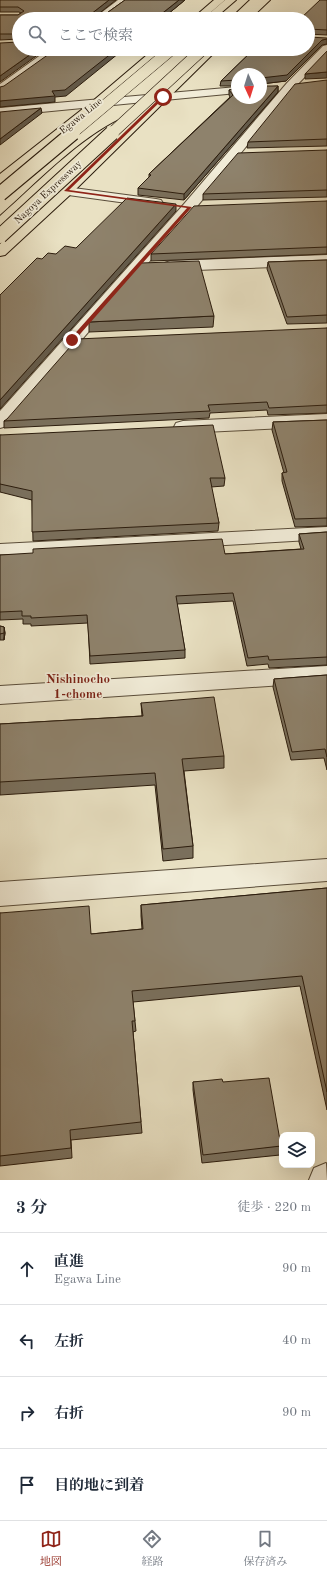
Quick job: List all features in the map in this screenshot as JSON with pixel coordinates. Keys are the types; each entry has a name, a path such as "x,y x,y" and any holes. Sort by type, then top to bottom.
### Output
{"main road":[{"path":"205,12 220,0"},
{"path":"216,12 231,0"},
{"path":"228,12 238,0"},
{"path":"243,12 256,0"},
{"path":"252,12 265,0"},
{"name":"Egawa Line","path":"0,184 152,56"},
{"path":"0,184 163,56"},
{"path":"0,210 108,120 179,56"},
{"name":"Nagoya Expressway","path":"0,236 195,56"},
{"path":"0,252 66,191 206,56"},
{"path":"0,224 82,150 114,126 143,115"}],"street":[{"path":"108,12 124,0"},
{"path":"3,431 72,340 190,207 234,154 298,85 326,42"},
{"path":"0,89 46,56"},
{"path":"0,75 23,73"},
{"path":"276,87 298,85"},
{"path":"0,112 231,91"},
{"path":"234,154 250,153"},
{"path":"66,191 170,205 205,207"},
{"path":"136,268 327,260"},
{"path":"72,340 96,339"},
{"path":"168,428 327,420"},
{"path":"0,550 327,533"},
{"path":"0,696 327,674"},
{"path":"0,894 327,870"}],"building":[{"path":"0,0 109,0 94,12 22,12 24,11 18,7 0,7"},
{"path":"125,0 179,0 164,12 108,12"},
{"path":"320,0 327,0 327,30 315,29 315,12 307,12"},
{"path":"0,15 12,15 12,34 0,34"},
{"path":"315,37 327,39 322,40 315,47"},
{"path":"12,42 12,56 28,56 0,76 0,43"},
{"path":"327,51 327,72 305,74"},
{"path":"46,56 108,56 65,90 52,91 55,96 0,101 0,87 4,86"},
{"path":"247,56 306,56 287,75 267,77 267,68 234,68"},
{"path":"231,71 231,80 221,81"},
{"path":"327,80 327,139 248,142 295,84"},
{"path":"267,86 278,86 267,99"},
{"path":"231,97 231,104 262,104 184,194 138,188 151,175 149,174"},
{"path":"41,108 0,139 0,112"},
{"path":"327,150 327,190 203,194 238,153"},
{"path":"127,198 176,204 0,400 0,295 37,258 42,259 48,253 56,254 65,246 76,248"},
{"path":"327,201 327,247 151,254 194,206"},
{"path":"327,260 327,315 287,317 268,262"},
{"path":"199,261 214,316 89,322 141,263"},
{"path":"327,328 327,405 269,408 267,402 208,405 210,411 4,421 77,339"},
{"path":"327,420 327,518 295,519 282,473 287,472 273,422"},
{"path":"213,425 225,478 210,478 219,523 32,532 32,491 0,484 0,435"},
{"path":"327,532 327,657 269,660 268,656 248,658 233,593 176,596 185,650 90,656 87,615 31,618 31,616 22,616 22,611 0,612 0,555 33,553 33,549 222,539 225,554 304,549 299,534"},
{"path":"0,626 4,627 4,633 0,634"},
{"path":"327,675 327,757 325,749 292,752 274,679"},
{"path":"214,697 224,756 182,759 193,846 163,849 155,773 0,782 0,724 143,716 141,703"},
{"path":"327,888 327,1092 302,976 132,991 135,1021 132,1021 141,1122 70,1130 71,1148 0,1156 0,913 89,906 91,934 143,929 141,905"},
{"path":"269,1078 279,1135 279,1146 203,1155 193,1082 222,1079 223,1082"}],"district":[{"name":"Nishinocho 1-chome","path":"78,686"}],"route":[{"path":"72,340 190,207 66,191 163,97"}]}
